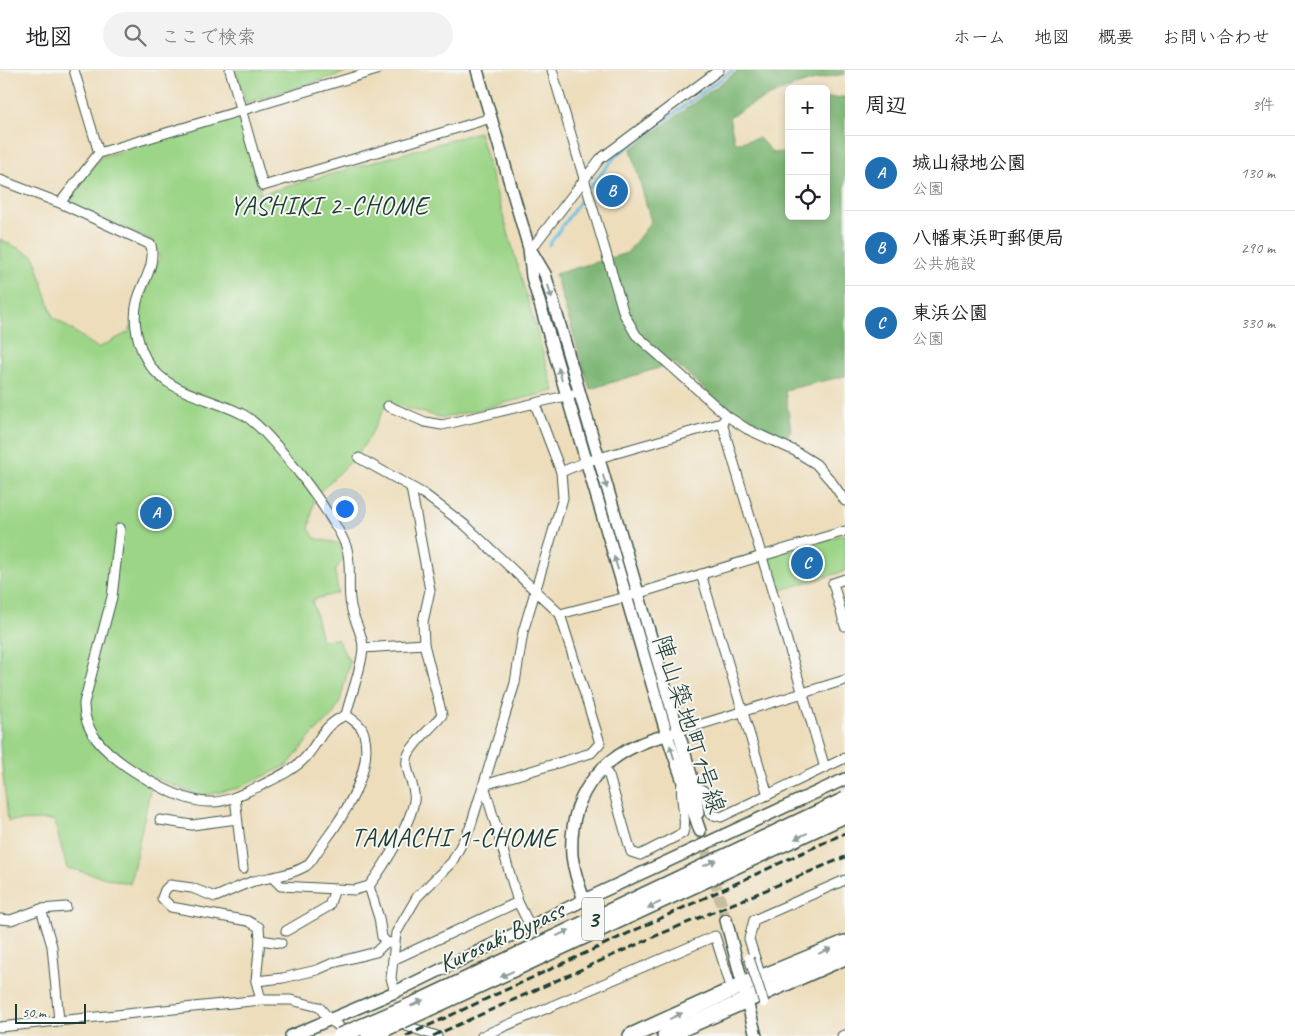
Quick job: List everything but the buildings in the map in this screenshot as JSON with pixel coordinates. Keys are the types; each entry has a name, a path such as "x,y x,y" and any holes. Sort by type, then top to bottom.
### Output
{"highway":[{"name":"Kurosaki Bypass","path":"340,1036 415,1004 845,800"},
{"name":"Kurosaki Bypass","path":"370,1036 845,815"},
{"path":"665,1036 741,992 762,977 845,943"},
{"path":"631,1036 741,992 845,957"}],"street":[{"path":"74,70 99,153"},
{"path":"230,70 263,186 491,118"},
{"path":"60,203 99,153 243,112 377,70"},
{"name":"陣山築地町1号線","path":"477,70 529,248 532,277 585,462 666,735 700,831 694,784 578,393 545,274 529,248"},
{"path":"552,70 624,314 636,335 724,420 795,450 816,464 845,501"},
{"path":"529,248 535,244 600,159 719,70"},
{"path":"0,180 60,203 151,245 154,258 136,303 136,336 150,364 173,386 244,415 258,426 300,473 347,548 351,574 350,604 363,648 346,715"},
{"path":"388,406 425,422 442,425 578,393"},
{"path":"256,981 283,978 317,970 333,963 376,952 390,943 417,897 452,862 470,828 515,683 523,632 563,498 564,488 560,472 535,404"},
{"path":"560,472 585,462 598,460 724,420"},
{"path":"724,420 761,556 825,768"},
{"path":"359,458 424,494 465,525 560,614 600,743 591,753 484,785"},
{"path":"272,878 280,886 354,890 369,886 383,867 411,811 415,799 406,762 408,753 442,715 424,644 423,622 430,590 411,488"},
{"path":"120,528 112,597 84,703 84,714 87,724 107,753 146,780 183,797 213,802 235,797 273,780 304,758 321,733 332,721 346,715"},
{"path":"560,614 626,597 845,531"},
{"path":"702,574 768,795"},
{"path":"845,579 833,583 845,626"},
{"path":"363,648 424,644"},
{"path":"584,900 572,857 572,831 586,787 602,767 624,750 645,740 845,680"},
{"path":"261,1000 256,981 260,940 259,927 248,921 171,907 162,898 165,890 170,885 192,888 215,897 253,882 272,878 307,866 351,803 366,754 364,732 356,721 346,715"},
{"path":"694,784 704,791 710,814 721,817 845,758"},
{"path":"602,767 609,776 631,852 640,855 683,833 685,827 680,797 682,783"},
{"path":"291,1036 395,992 584,900 845,780"},
{"path":"484,785 518,902 530,926"},
{"path":"235,797 243,869"},
{"path":"160,820 192,825 237,819"},
{"path":"762,977 749,939 754,920 845,880"},
{"path":"369,886 379,918 382,938 390,943 393,960 392,978 395,992"},
{"path":"286,931 329,906 334,889"},
{"path":"393,960 518,902"},
{"path":"0,919 11,920 41,910 66,907"},
{"path":"41,910 52,946 59,1021"},
{"path":"726,920 741,992"},
{"path":"482,1036 715,936 741,992 756,1036"},
{"path":"260,940 281,943"},
{"path":"748,958 764,1003"},
{"path":"0,1027 261,1000 291,1000 319,1007 330,1020 351,1036"},
{"path":"357,1036 387,1023 406,1025 437,1036"}],"green space":[{"path":"236,70 354,70 246,103"},
{"path":"739,70 845,70 845,74 799,85 785,85 785,90 756,102 729,117 735,143 759,138 773,153 785,151 785,220 830,220 830,98 845,97 845,376 785,390 791,430 785,439 749,425 730,412 675,363 590,389 555,274 627,253 651,222 631,149"},
{"path":"235,118 241,120 261,194 479,132 554,391 443,418 387,403 369,438 356,457 315,496 309,529 315,538 340,544 343,559 335,571 338,593 312,600 322,640 337,639 350,662 340,701 333,715 312,735 288,765 239,788 200,796 153,777 130,884 67,868 54,820 8,821 0,746 0,239 34,256 53,317 98,348 129,332 160,258 153,241 65,202 101,157"},
{"path":"845,534 845,571 778,591 767,556"}],"waterway":[{"path":"589,188 616,156 733,70"},
{"path":"549,245 586,193"}],"tunnel":[{"path":"700,831 726,920"}],"railway":[{"path":"406,1036 845,833"},
{"path":"433,1036 658,935 845,857"}],"place":[{"name":"八幡東浜町郵便局","path":"612,191"},
{"name":"城山緑地公園","path":"156,513"},
{"name":"東浜公園","path":"807,563"}],"district":[{"name":"YASHIKI 2-CHOME","path":"329,205"},
{"name":"TAMACHI 1-CHOME","path":"454,837"}]}
